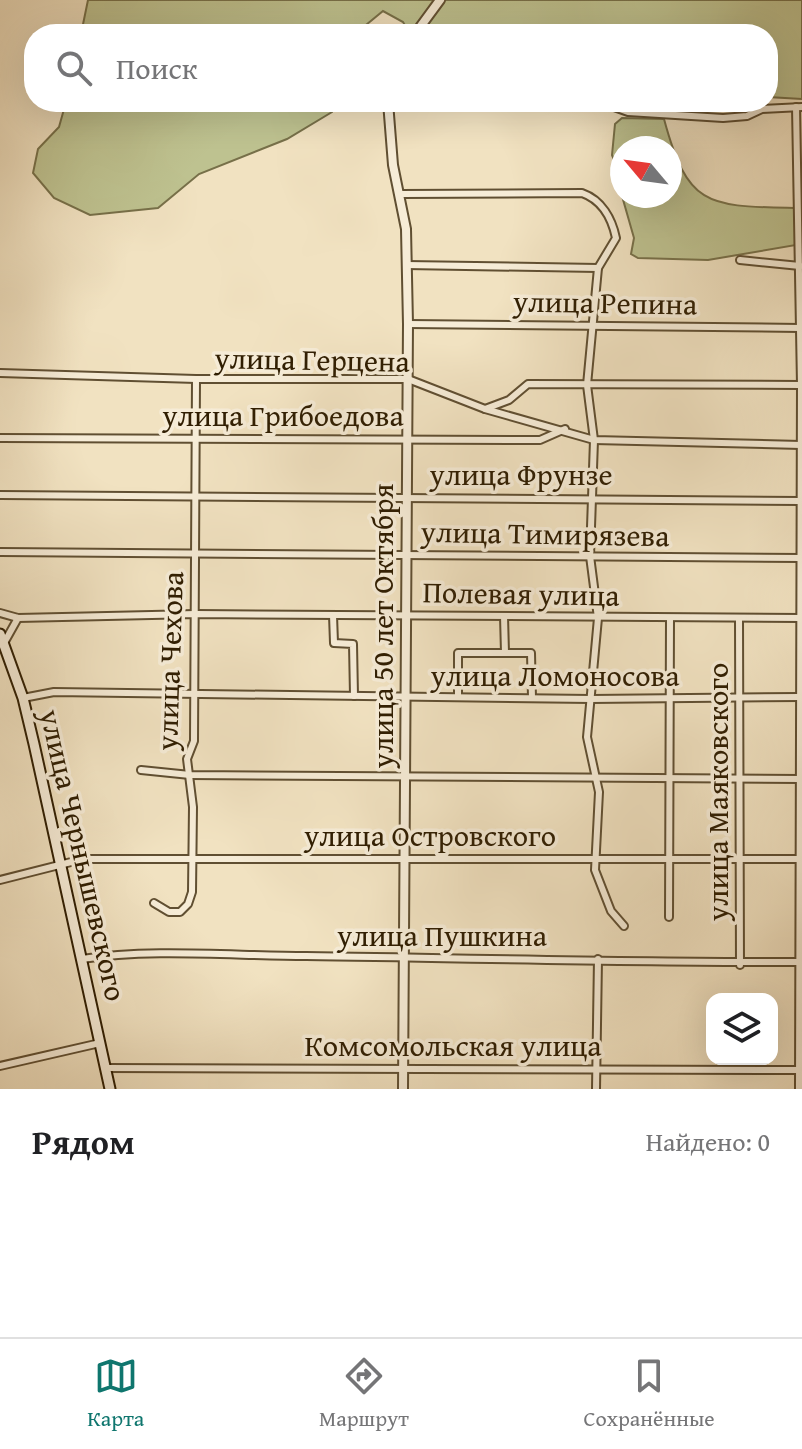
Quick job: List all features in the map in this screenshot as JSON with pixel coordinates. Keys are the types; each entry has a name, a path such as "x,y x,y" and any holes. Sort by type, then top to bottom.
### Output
{"main road":[{"name":"улица Чернышевского","path":"2,639 23,698 110,1089"}],"street":[{"path":"422,24 440,0"},
{"path":"778,108 799,107 802,385 799,1089"},
{"name":"улица 50 лет Октября","path":"389,112 393,165 401,194 408,324 403,1089"},
{"path":"628,112 723,118 756,112"},
{"path":"401,194 582,193 600,204 613,223 616,238 598,268 587,385 594,440 590,556 598,618 587,737 600,817 595,870 611,911 624,926"},
{"path":"740,260 800,266"},
{"path":"406,265 598,268"},
{"name":"улица Репина","path":"408,324 801,328"},
{"name":"улица Герцена","path":"0,373 196,379 408,379 485,409 565,429 594,440"},
{"name":"улица Чехова","path":"154,903 169,912 180,912 188,904 192,858 187,759 194,741 196,379"},
{"path":"485,409 509,400 528,384 802,385"},
{"name":"улица Грибоедова","path":"0,438 540,440 565,429"},
{"path":"594,440 801,445"},
{"name":"улица Фрунзе","path":"0,495 193,494 800,501"},
{"name":"улица Тимирязева","path":"0,552 802,558"},
{"name":"Полевая улица","path":"0,613 18,618 196,614 801,618"},
{"path":"333,615 334,643 353,644 354,696"},
{"path":"504,616 505,653"},
{"path":"2,639 18,618"},
{"path":"669,917 670,618"},
{"name":"улица Маяковского","path":"739,619 740,965"},
{"path":"458,697 458,653 531,653 532,698"},
{"name":"улица Ломоносова","path":"23,698 54,692 591,699 800,697"},
{"path":"141,770 190,775 801,779"},
{"name":"улица Островского","path":"0,880 83,859 799,859"},
{"name":"улица Пушкина","path":"82,959 405,957 598,959 740,965 800,962"},
{"path":"596,1089 598,959"},
{"path":"0,1066 100,1043"},
{"name":"Комсомольская улица","path":"105,1068 800,1070"}],"green space":[{"path":"88,0 802,0 802,99 778,98 778,24 404,24 383,11 367,24 83,24"},
{"path":"63,112 332,112 287,139 199,174 158,208 90,215 54,198 33,173 38,149 59,127"},
{"path":"622,118 664,119 669,136 614,136 615,124"},
{"path":"682,170 693,186 721,202 794,208 796,245 708,260 638,258 631,254 634,238 625,208 682,208"}]}
